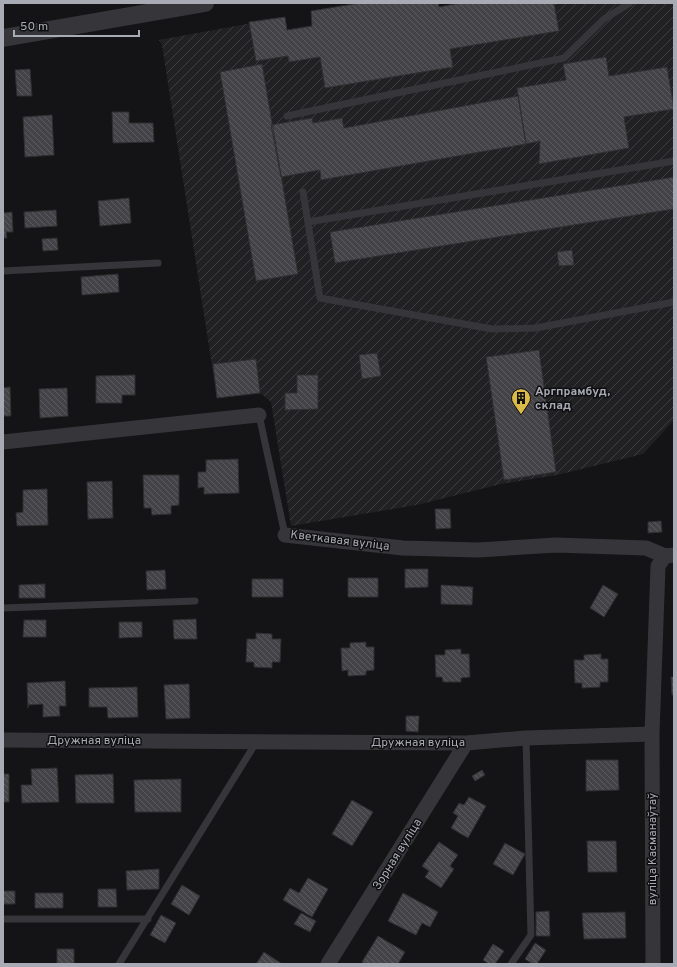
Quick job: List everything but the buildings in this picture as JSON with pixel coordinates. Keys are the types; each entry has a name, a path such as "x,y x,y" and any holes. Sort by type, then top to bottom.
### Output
{"street":[{"path":"3,38 205,3"},
{"name":"Кветкавая вуліца","path":"3,442 259,415"},
{"name":"Кветкавая вуліца","path":"285,535 403,548 478,550 564,546 646,548 670,555"},
{"path":"652,734 658,566 670,555"},
{"name":"Дружная вуліца","path":"3,740 466,743 526,738 652,734"},
{"name":"вуліца Касманаўтаў","path":"652,734 652,964"},
{"name":"Зорная вуліца","path":"328,964 466,743"}],"lane":[{"path":"287,116 564,58 604,19 630,3"},
{"path":"308,222 674,161"},
{"path":"303,192 320,298 492,328 536,328 674,302"},
{"path":"3,271 158,263"},
{"name":"Кветкавая вуліца","path":"259,415 285,535"},
{"path":"3,608 195,601"},
{"path":"511,964 531,935 526,738"},
{"path":"119,964 257,741"},
{"path":"3,919 148,919"}],"shaded area":[{"path":"360,3 438,3 439,7 460,3 674,3 674,420 643,454 557,475 501,484 417,505 291,526 271,402 260,393 217,398 162,45 159,40 285,17 287,30 312,26 311,11"}],"place":[{"name":"Аргпрамбуд, склад","path":"521,415"}]}
